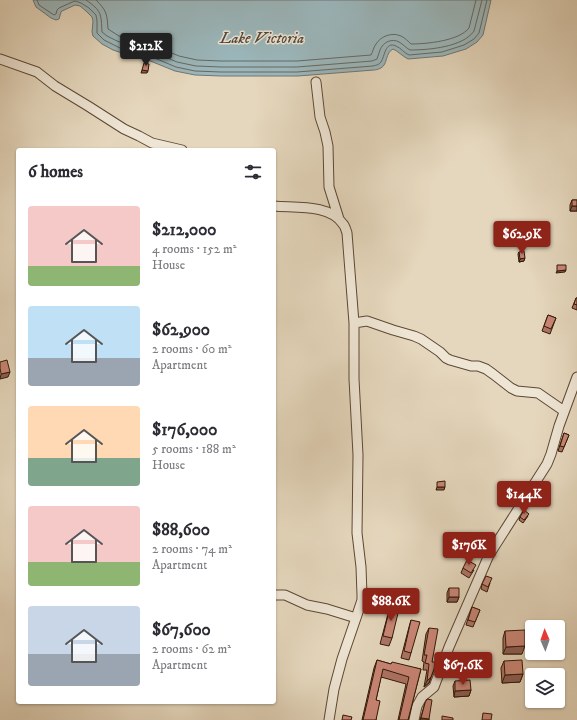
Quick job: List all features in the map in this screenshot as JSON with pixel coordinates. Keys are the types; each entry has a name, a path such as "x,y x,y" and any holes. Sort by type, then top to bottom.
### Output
{"street":[{"path":"0,59 38,72 55,86 124,129 152,143 173,148"},
{"path":"316,82 320,118 328,146 329,188 339,218 344,224 347,233 354,323 354,387 358,430 357,533 361,567 362,595 362,600 342,659 334,689 329,720"},
{"path":"276,206 320,209 339,218"},
{"path":"354,323 367,321 414,336 440,352 446,358 471,366 478,366 494,374 511,388 538,393 564,411"},
{"path":"414,720 417,706 422,697 434,687 449,647 489,555 547,464 564,411 577,377"},
{"path":"276,595 285,595 307,605 327,609 356,618"}],"water":[{"name":"Lake Victoria","path":"33,0 491,0 483,35 477,42 466,49 443,56 408,59 393,49 390,51 385,64 376,70 298,76 221,76 195,75 175,71 143,58 113,50 102,44 93,36 92,17 80,6 75,5 62,11 59,19 56,20 36,7"}],"building":[{"path":"144,63 149,64 148,71 142,70"},
{"path":"572,200 577,200 577,206 572,206"},
{"path":"524,251 525,258 520,259 519,252"},
{"path":"557,265 566,265 566,270 557,271"},
{"path":"577,298 577,305 574,304"},
{"path":"548,315 556,318 551,329 544,326"},
{"path":"7,360 10,372 1,374 0,362"},
{"path":"564,433 569,435 564,447 560,446"},
{"path":"445,481 445,487 437,487 437,482"},
{"path":"524,510 529,514 524,520 520,517"},
{"path":"467,560 476,565 471,573 463,568"},
{"path":"486,576 492,578 488,587 482,584"},
{"path":"449,588 459,588 459,597 449,597"},
{"path":"390,607 399,609 392,638 383,636"},
{"path":"472,607 480,610 475,622 468,620"},
{"path":"411,620 420,622 411,653 404,651"},
{"path":"429,628 438,629 432,662 435,662 434,669 431,677 427,681 429,664 425,663 427,655 424,655"},
{"path":"525,630 525,646 506,647 505,631"},
{"path":"377,660 421,669 408,720 399,720 409,677 383,669 376,700 380,701 376,720 363,720"},
{"path":"522,660 523,674 505,675 504,661"},
{"path":"470,680 471,690 455,691 455,681"},
{"path":"427,699 432,700 429,719 421,718"},
{"path":"483,713 492,714 491,720 482,720"},
{"path":"343,715 352,717 351,720 342,720"},
{"path":"442,716 453,718 453,720 442,720"}]}
